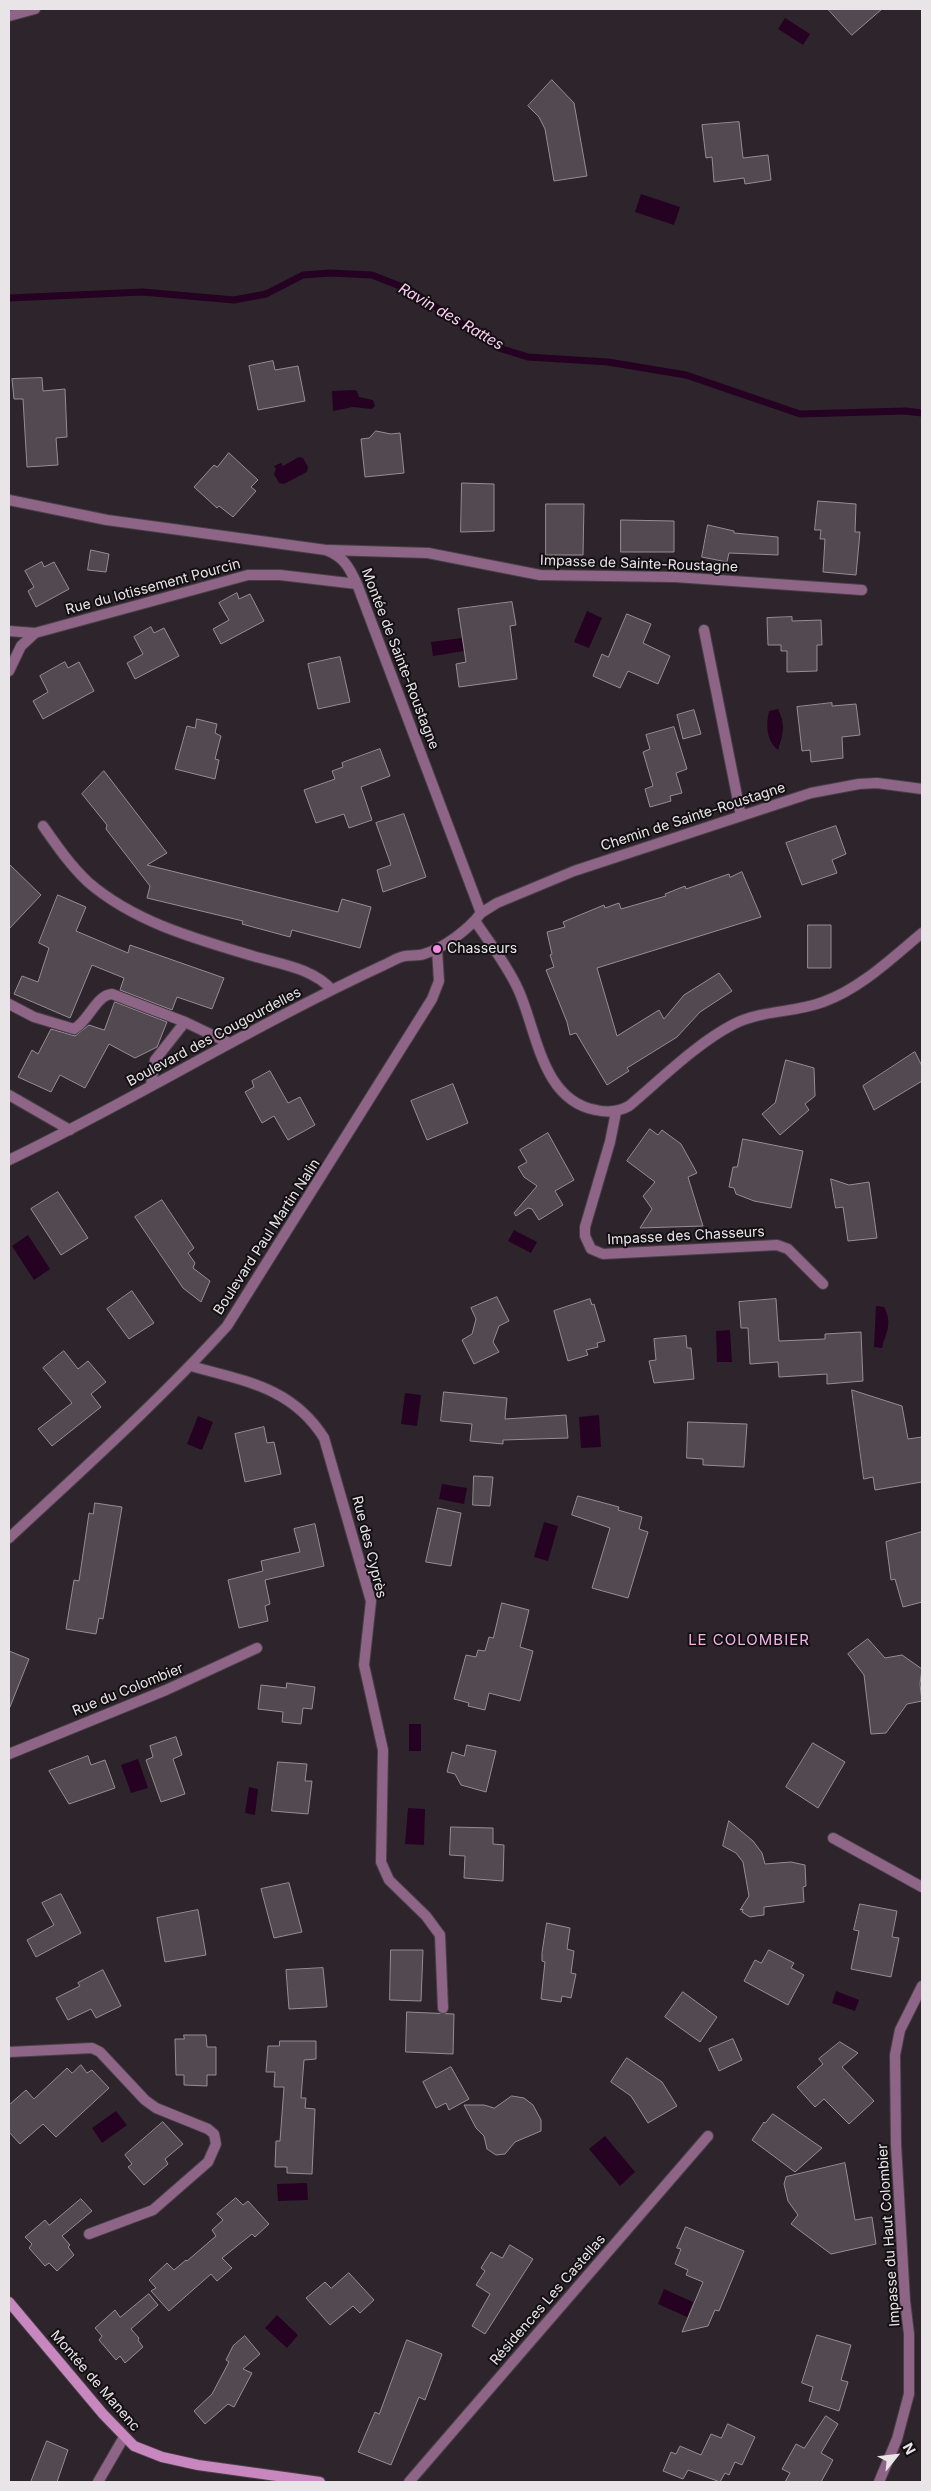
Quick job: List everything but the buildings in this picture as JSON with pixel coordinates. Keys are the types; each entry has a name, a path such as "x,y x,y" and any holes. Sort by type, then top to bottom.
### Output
{"street":[{"path":"9,16 35,9"},
{"name":"Montée de Sainte-Roustagne","path":"9,500 107,520 326,550 345,560 357,584 478,917 518,990 541,1059 548,1073 560,1088 586,1108 616,1112"},
{"name":"Impasse de Sainte-Roustagne","path":"326,550 428,553 540,575 693,578 862,590"},
{"name":"Rue du lotissement Pourcin","path":"35,633 234,577 280,575 357,584"},
{"path":"704,630 741,816"},
{"path":"9,631 35,633"},
{"path":"9,671 21,646 35,633"},
{"name":"Chemin de Sainte-Roustagne","path":"437,949 498,903 574,871 811,794 852,785 877,783 922,789"},
{"path":"43,826 68,861 89,883 133,912 202,941 316,976 332,990"},
{"path":"616,1112 629,1106 710,1040 732,1026 754,1016 816,1005 833,998 878,969 922,933"},
{"name":"Boulevard des Cougourdelles","path":"9,1160 70,1130 150,1085 332,990 399,958 422,955 437,949"},
{"name":"Boulevard Paul Martin Nalin","path":"9,1538 191,1366 227,1326 411,1037 436,990 439,969 437,949"},
{"path":"9,1004 34,1017 74,1029 83,1022 104,996 112,994 185,1022 229,1043"},
{"path":"150,1085 155,1060 185,1022"},
{"path":"9,1095 70,1130"},
{"name":"Impasse des Chasseurs","path":"616,1112 610,1142 586,1220 585,1236 591,1249 603,1254 777,1246 788,1249 823,1284"},
{"name":"Rue des Cyprès","path":"191,1366 254,1384 279,1394 301,1409 314,1422 324,1438 371,1602 364,1665 383,1750 381,1862 389,1880 426,1916 440,1936 442,2008"},
{"name":"Rue du Colombier","path":"9,1754 166,1690 257,1648"},
{"path":"833,1838 922,1887"},
{"name":"Impasse du Haut Colombier","path":"880,2482 897,2439 909,2394 909,2334 905,2301 896,2144 895,2056 900,2030 922,1986"},
{"path":"9,2052 92,2048 100,2052 145,2100 156,2108 208,2129 214,2134 216,2144 208,2162 153,2210 89,2234"},
{"name":"Résidences Les Castellas","path":"409,2482 708,2136"},
{"name":"Montée de Manenc","path":"9,2302 124,2437 134,2446 144,2451 191,2464 320,2482"},
{"path":"98,2482 124,2437"}],"shaded area":[{"path":"785,18 810,34 803,45 778,29"},
{"path":"641,194 680,207 674,225 635,212"},
{"path":"332,391 357,391 359,397 373,400 375,406 372,409 353,407 333,411"},
{"path":"299,457 303,458 308,467 307,472 284,484 279,483 274,474 276,469 274,466 281,463 283,466"},
{"path":"587,611 602,618 589,648 574,642"},
{"path":"462,638 464,651 433,656 431,642"},
{"path":"778,709 783,730 778,750 769,737 767,722 769,711"},
{"path":"514,1230 537,1242 531,1253 508,1241"},
{"path":"28,1235 50,1269 34,1280 12,1246"},
{"path":"876,1306 884,1307 888,1318 888,1328 882,1348 874,1347"},
{"path":"730,1330 732,1362 717,1362 716,1331"},
{"path":"405,1393 421,1395 417,1426 401,1424"},
{"path":"599,1415 601,1447 581,1448 579,1417"},
{"path":"198,1416 213,1422 202,1450 187,1444"},
{"path":"442,1484 467,1488 464,1504 439,1499"},
{"path":"544,1522 558,1526 548,1561 534,1557"},
{"path":"409,1724 421,1724 421,1751 409,1751"},
{"path":"138,1759 148,1788 131,1793 121,1765"},
{"path":"249,1787 258,1789 255,1815 245,1813"},
{"path":"408,1808 425,1809 424,1845 405,1844"},
{"path":"836,1991 859,2000 855,2011 832,2003"},
{"path":"116,2111 127,2125 102,2143 92,2128"},
{"path":"605,2136 635,2172 620,2186 589,2149"},
{"path":"307,2183 308,2200 278,2201 277,2184"},
{"path":"664,2289 693,2302 687,2317 658,2304"},
{"path":"277,2315 298,2335 287,2348 265,2328"}],"waterway":[{"name":"Ravin des Rattes","path":"9,298 143,292 234,300 266,294 303,275 330,273 372,275 410,290 499,348 528,357 608,362 686,375 800,414 905,411 922,413"}],"place":[{"name":"Chasseurs","path":"437,949"}],"district":[{"name":"LE COLOMBIER","path":"749,1640"}]}
